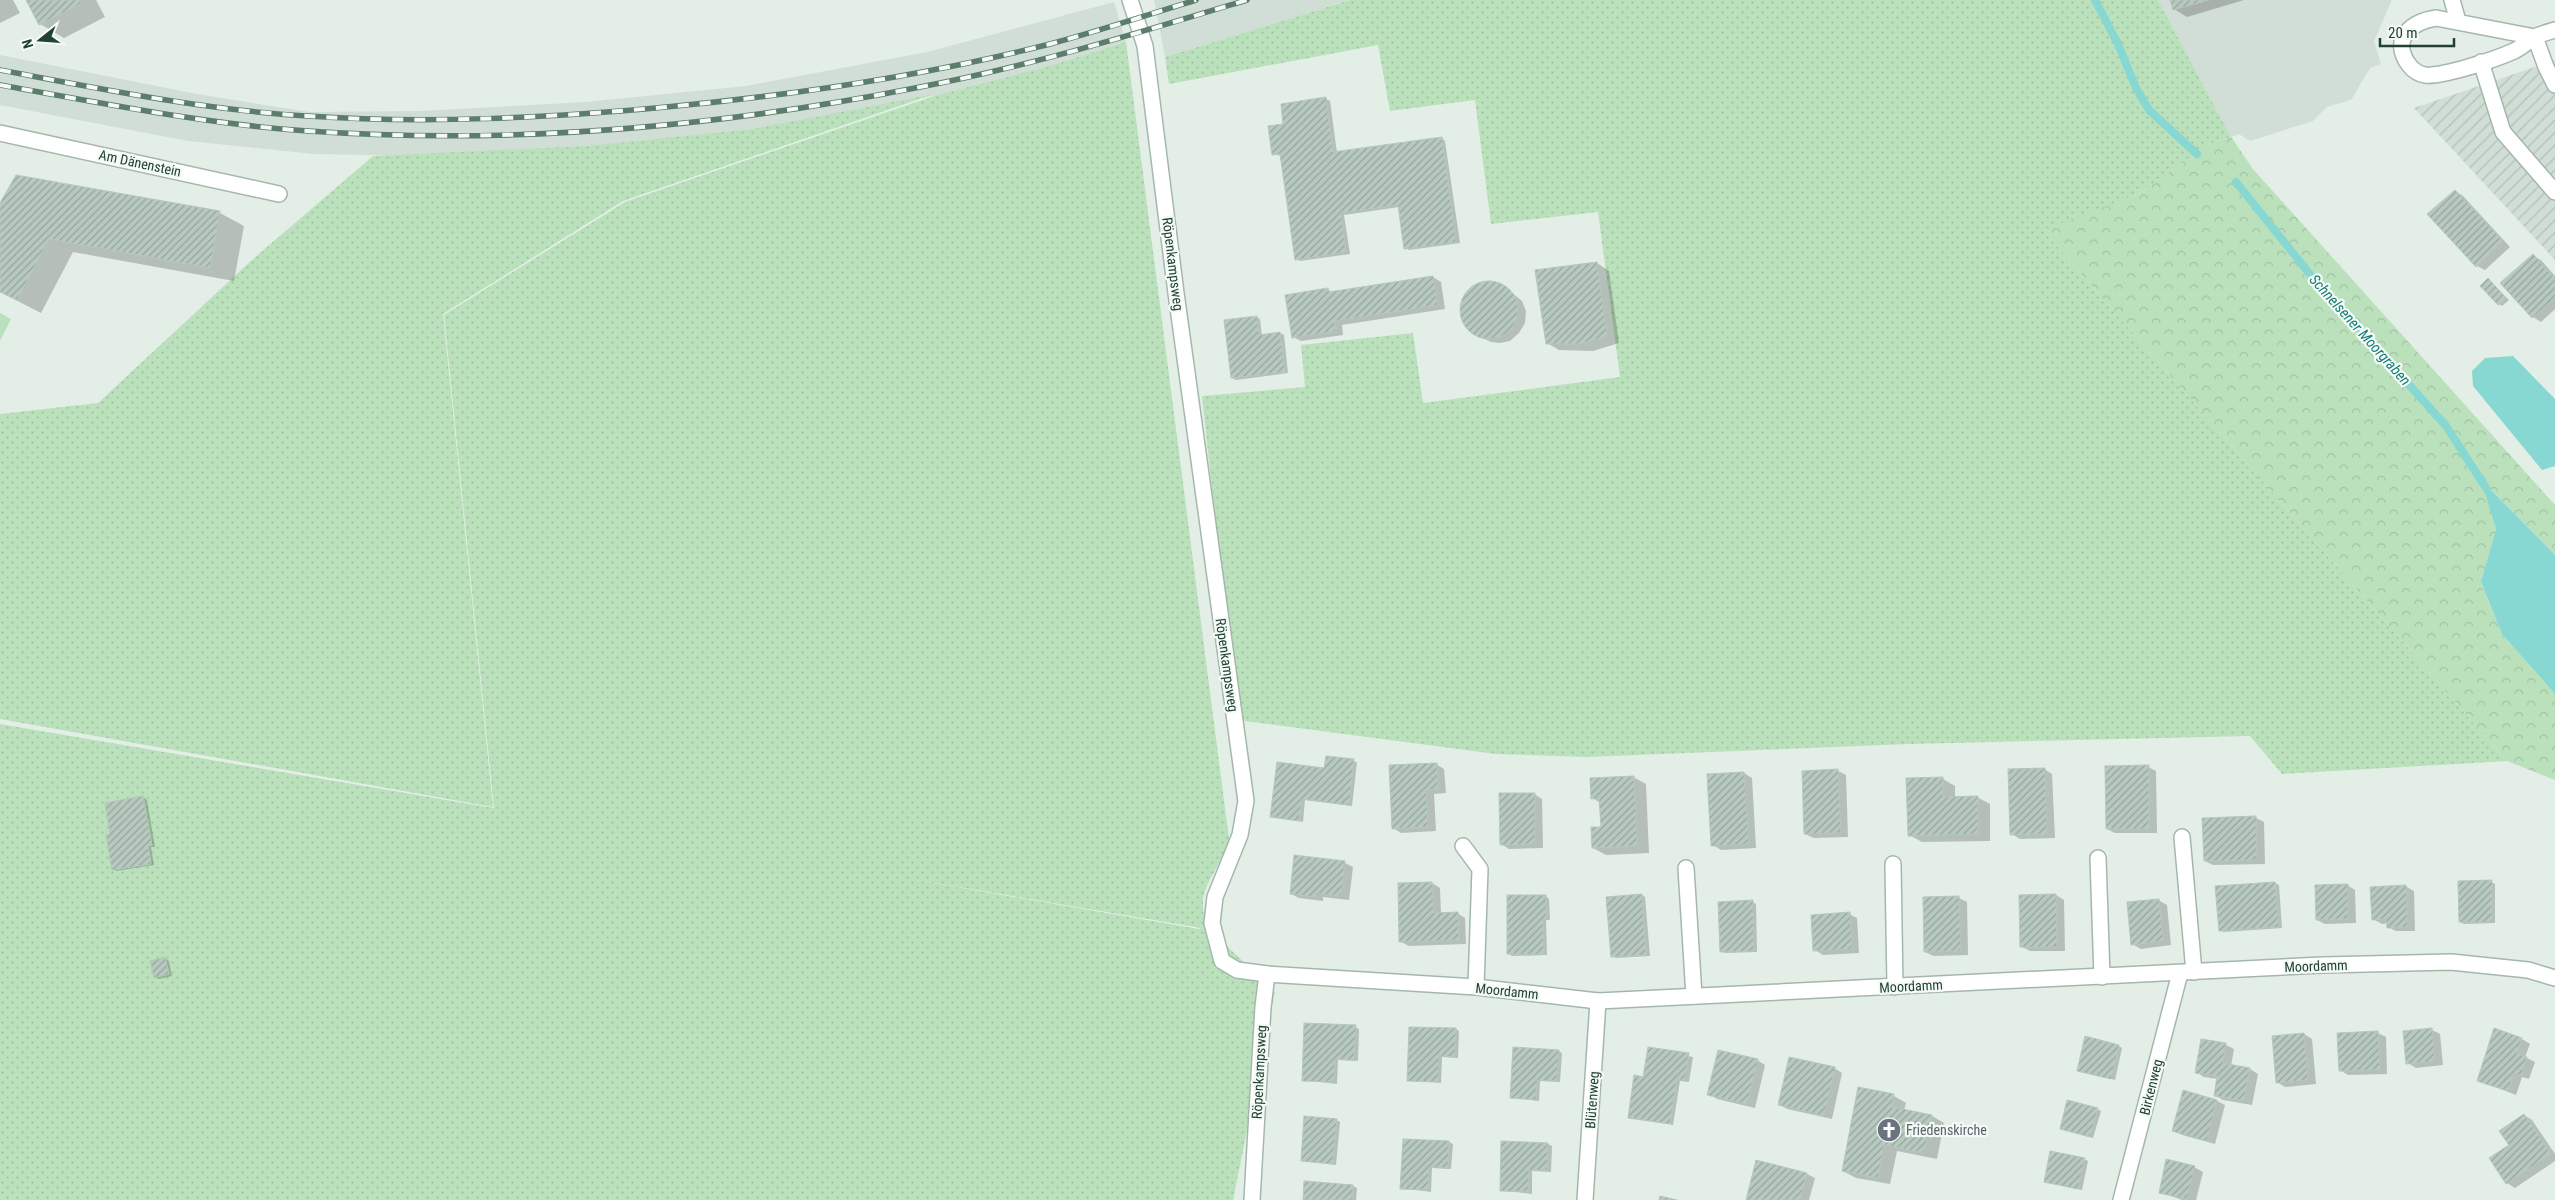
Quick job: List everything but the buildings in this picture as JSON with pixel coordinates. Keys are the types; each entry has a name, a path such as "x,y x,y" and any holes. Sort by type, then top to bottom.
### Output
{"street":[{"name":"Röpenkampsweg","path":"1130,0 1145,46 1246,801 1240,835 1215,897 1212,923 1222,961 1237,970 1267,974 1262,1007 1252,1200"},
{"path":"2452,0 2458,21"},
{"path":"2535,37 2436,18 2421,20 2410,28 2403,37 2401,48 2405,59 2412,68 2426,75 2440,74 2515,51 2535,37 2555,30"},
{"path":"2535,37 2555,85"},
{"path":"2481,62 2504,132 2555,192"},
{"name":"Am Dänenstein","path":"0,133 279,194"},
{"name":"Birkenweg","path":"2122,1200 2187,973 2182,837"},
{"path":"1463,846 1480,869 1476,987"},
{"path":"2098,858 2102,977"},
{"path":"1893,864 1895,986"},
{"path":"1686,868 1694,996"},
{"name":"Moordamm","path":"1267,974 1476,987 1598,1000 2323,965 2451,962 2528,970 2555,978"},
{"name":"Blütenweg","path":"1585,1200 1598,1000"}],"shaded area":[{"path":"1154,0 1350,0 1165,57"},
{"path":"2158,0 2392,0 2374,41 2381,64 2370,68 2351,100 2327,107 2313,121 2250,141 2239,134 2231,137"},
{"path":"1114,2 1126,42 1049,66 937,95 755,130 588,147 428,156 314,154 188,141 0,105 0,55 197,94 309,112 421,111 586,102 746,86 927,52"},
{"path":"2555,60 2555,260 2414,108"}],"green space":[{"path":"1350,0 2158,0 2231,137 2210,144 2138,194 2044,231 2507,761 2282,774 2250,736 1909,744 1587,757 1496,754 1237,720 1202,396 1305,387 1301,345 1413,333 1423,403 1620,377 1598,212 1491,224 1475,100 1390,111 1378,45 1169,84 1165,57"},
{"path":"1126,42 1229,839 1205,891 1203,902 1204,914 1208,928 1275,992 1233,1200 0,1200 0,724 494,808 444,315 625,202 937,95 1049,66","holes":["916,880 1201,928 1199,929"]},
{"path":"934,94 623,201 443,314 493,807 0,719 0,414 98,403 253,259 373,156 587,146 753,129"},
{"path":"2231,137 2253,169 2555,505 2555,555 2482,481 2496,529 2481,583 2502,634 2555,694 2555,780 2507,761 2043,230 2138,194 2210,144"},
{"path":"0,313 11,319 0,341"}],"water":[{"path":"2513,356 2555,399 2555,466 2542,470 2473,386 2472,371 2485,358"},
{"path":"2481,480 2555,555 2555,694 2502,634 2481,582 2496,529"}],"waterway":[{"name":"Schnelsener Moorgraben","path":"2095,0 2118,44 2136,88 2149,110 2197,154"},
{"name":"Schnelsener Moorgraben","path":"2236,182 2309,273 2446,426 2486,488"}],"railway":[{"path":"0,70 153,98 268,113 397,120 531,117 666,107 763,97 907,75 1050,44 1196,0"},
{"path":"0,85 192,118 308,131 460,136 537,134 613,129 765,113 840,102 957,80 1041,60 1247,0"}],"place":[{"name":"Friedenskirche","path":"1889,1130"}]}
